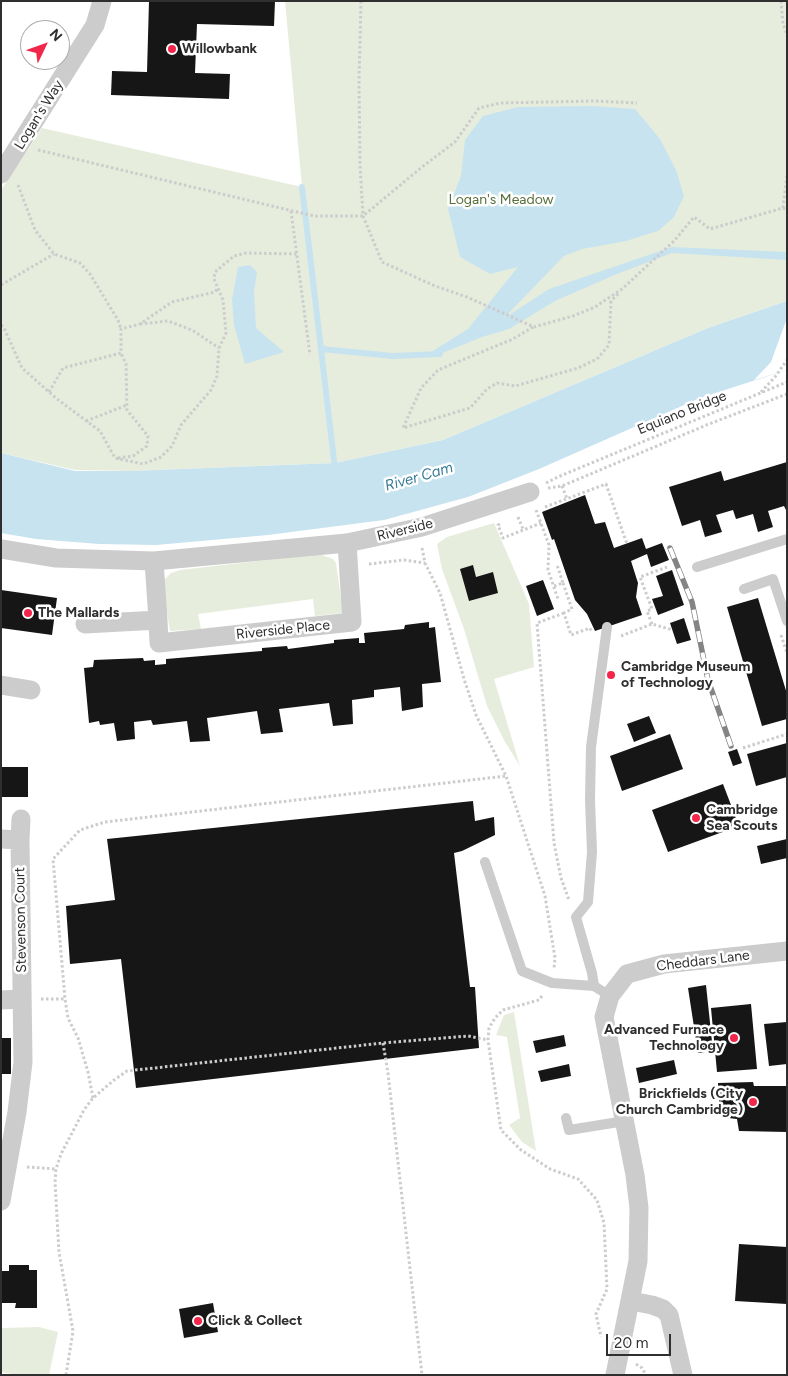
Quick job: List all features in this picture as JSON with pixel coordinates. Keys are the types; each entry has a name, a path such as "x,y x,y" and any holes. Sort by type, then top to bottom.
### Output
{"street":[{"name":"Logan's Way","path":"9,176 19,146 95,25 102,1"},
{"name":"Riverside","path":"1,548 56,558 154,561 347,544 422,527 530,492"},
{"name":"Riverside Place","path":"154,561 159,643 352,622 347,544"},
{"path":"85,624 158,620"},
{"path":"1,685 32,690"},
{"name":"Stevenson Court","path":"1,1201 8,1165 9,1111 23,1062 22,999 10,840 21,819"},
{"name":"Cheddars Lane","path":"615,1375 638,1261 639,1208 635,1175 604,1017 610,996 627,974 664,964 787,951"},
{"path":"1,1000 22,999"},
{"path":"631,1301 663,1309 669,1315 684,1375"}],"lane":[{"path":"697,567 787,539"},
{"path":"744,589 773,579 787,621"},
{"path":"594,986 576,917 588,902 592,852 590,800 591,747 607,627"},
{"path":"484,862 522,971 552,984 594,986 610,996"},
{"path":"566,1118 569,1130 624,1121"}],"path":[{"path":"362,1 359,100 363,216 382,262 534,327"},
{"path":"781,1 783,24 787,34"},
{"path":"19,146 315,216 363,216 422,167 456,142 480,108 500,103 594,101 637,103"},
{"path":"622,289 611,301 609,345 597,359 578,368 515,386 496,383 487,389 470,408 403,428 421,388 438,370 512,339 534,327 573,316 595,307 622,289 645,270 674,241 694,217 710,229 785,209 787,175"},
{"path":"9,176 35,230 54,254 80,263 90,274 118,320 121,329 121,353 126,364 127,410 148,436 147,446 133,456 115,458"},
{"path":"291,211 310,355"},
{"path":"1,325 22,368 49,392 100,431 115,458 143,464 162,457 172,446 181,425 211,390 217,376 218,348 226,333 223,300 214,279 215,272 234,256 246,253 298,254"},
{"path":"1,285 54,254"},
{"path":"140,324 172,302 215,292 218,288"},
{"path":"121,329 140,324 168,322 192,330 218,348"},
{"path":"49,392 63,368 121,353"},
{"name":"Equiano Bridge","path":"759,394 775,378 787,360"},
{"name":"Equiano Bridge","path":"530,492 560,476 787,382"},
{"path":"530,492 562,486 709,424 787,394"},
{"path":"86,421 127,405"},
{"path":"558,599 548,570 550,545 536,510 606,484 627,544"},
{"path":"562,486 567,499"},
{"path":"511,519 525,514"},
{"path":"518,517 523,530"},
{"path":"504,522 498,525 503,538 540,523"},
{"path":"349,566 404,560 425,563"},
{"path":"557,565 572,609 537,623 554,843 561,878 576,917"},
{"path":"652,624 648,611 652,610 640,577 667,567"},
{"path":"554,586 563,583"},
{"path":"564,613 571,635"},
{"path":"605,642 652,624 673,630"},
{"path":"743,748 787,734"},
{"path":"92,1098 88,1072 78,1038 68,1018 53,859 80,830 105,822 506,776"},
{"path":"66,1375 73,1331 59,1252 56,1169 84,1110 92,1098 114,1080 127,1071 383,1043 468,1036 488,1040"},
{"path":"383,1043 422,1375"},
{"path":"8,1165 56,1169"}],"green space":[{"name":"Logan's Meadow","path":"285,1 787,1 787,301 708,328 443,440 335,463 130,471 75,470 1,453 1,190 42,128 302,187"},
{"path":"494,523 529,604 534,667 494,679 520,766 505,742 487,706 464,629 442,569 437,544 447,537"},
{"path":"319,554 333,559 336,563 343,613 315,616 313,599 198,614 201,629 170,631 163,587 164,580 171,573 180,570"},
{"path":"514,1012 536,1151 522,1142 509,1125 520,1118 507,1037 496,1035 504,1015"},
{"path":"39,1327 58,1332 49,1375 18,1375 1,1372 1,1328"}],"water":[{"path":"593,106 635,109 660,139 676,170 684,196 674,217 658,231 626,241 582,249 564,256 503,319 549,289 672,247 787,252 787,260 672,253 555,301 509,329 482,337 440,354 428,354 468,329 518,267 490,274 460,257 448,209 461,176 465,140 483,116 518,107"},
{"path":"250,265 257,272 254,292 256,328 284,352 245,364 234,325 232,300 238,267"},
{"name":"River Cam","path":"787,301 787,370 700,398 539,469 468,497 384,520 268,535 156,545 99,544 36,539 1,533 1,453 75,471 130,471 335,463 443,440 708,328"}],"pier":[{"path":"787,318 787,370 754,380 771,362"}],"building":[{"name":"Willowbank","path":"149,1 275,1 274,26 197,24 195,73 230,74 229,99 111,95 112,71 147,72"},
{"path":"787,462 787,512 784,506 768,511 773,527 758,532 753,514 736,519 733,510 716,515 722,532 705,537 700,520 682,526 669,487 721,471 724,481"},
{"path":"585,495 595,524 605,522 614,548 642,538 646,549 662,543 669,560 651,567 647,554 631,561 638,583 636,597 642,615 595,631 587,614 575,600 554,539 552,540 542,512"},
{"path":"473,565 476,577 493,572 498,593 469,601 460,569"},
{"path":"672,570 684,605 658,615 652,599 663,596 656,576"},
{"path":"543,580 554,609 537,616 526,586"},
{"name":"The Mallards","path":"1,590 57,598 52,635 1,628"},
{"path":"758,598 787,694 787,719 762,726 727,607"},
{"path":"684,618 691,640 677,644 670,623"},
{"path":"429,622 429,628 435,627 441,682 422,684 423,707 402,711 400,687 374,690 374,697 352,700 353,724 333,726 329,703 279,709 283,732 261,734 257,711 207,718 210,741 190,742 187,721 153,725 151,720 134,722 135,739 117,741 114,723 100,725 99,721 89,723 84,668 93,667 94,660 143,658 144,661 155,660 155,665 166,664 166,659 262,651 262,648 287,646 288,649 334,643 334,640 359,638 359,643 365,643 364,633 404,629 405,625"},
{"path":"649,716 656,733 634,742 627,724"},
{"path":"670,734 683,769 622,791 610,756"},
{"path":"787,743 787,777 756,786 747,754"},
{"path":"737,749 742,763 733,766 728,752"},
{"path":"1,767 28,767 28,797 1,797"},
{"name":"Cambridge Sea Scouts","path":"723,784 739,826 668,852 652,810"},
{"path":"473,801 475,821 494,817 495,835 454,853 470,987 475,987 479,1048 136,1088 121,959 70,964 66,906 115,900 107,839"},
{"path":"787,839 787,858 761,864 757,846"},
{"path":"706,985 713,1051 698,1053 688,988"},
{"name":"Advanced Furnace Technology","path":"751,1004 757,1069 717,1072 711,1008"},
{"path":"787,1022 787,1064 769,1066 764,1024"},
{"path":"564,1035 566,1046 536,1053 533,1041"},
{"path":"1,1038 11,1038 11,1074 1,1074"},
{"path":"674,1060 677,1074 639,1083 636,1068"},
{"path":"569,1064 571,1076 541,1082 538,1071"},
{"name":"Brickfields (City Church Cambridge)","path":"753,1082 754,1086 787,1086 787,1132 739,1131 737,1119 720,1117 718,1083"},
{"path":"739,1244 787,1247 787,1304 735,1301"},
{"path":"9,1265 29,1265 29,1270 37,1270 37,1308 15,1308 16,1303 1,1303 1,1271 9,1271"},
{"name":"Click & Collect","path":"213,1303 218,1332 184,1338 179,1309"}],"waterway":[{"path":"302,187 335,469"},
{"path":"322,349 393,356 440,354"}],"railway":[{"path":"670,548 692,602 708,680 731,746"}],"place":[{"name":"Willowbank","path":"172,49"},
{"name":"The Mallards","path":"28,613"},
{"name":"Cambridge Museum of Technology","path":"611,675"},
{"name":"Cambridge Sea Scouts","path":"696,818"},
{"name":"Advanced Furnace Technology","path":"734,1038"},
{"name":"Brickfields (City Church Cambridge)","path":"753,1102"},
{"name":"Click & Collect","path":"198,1321"}]}
